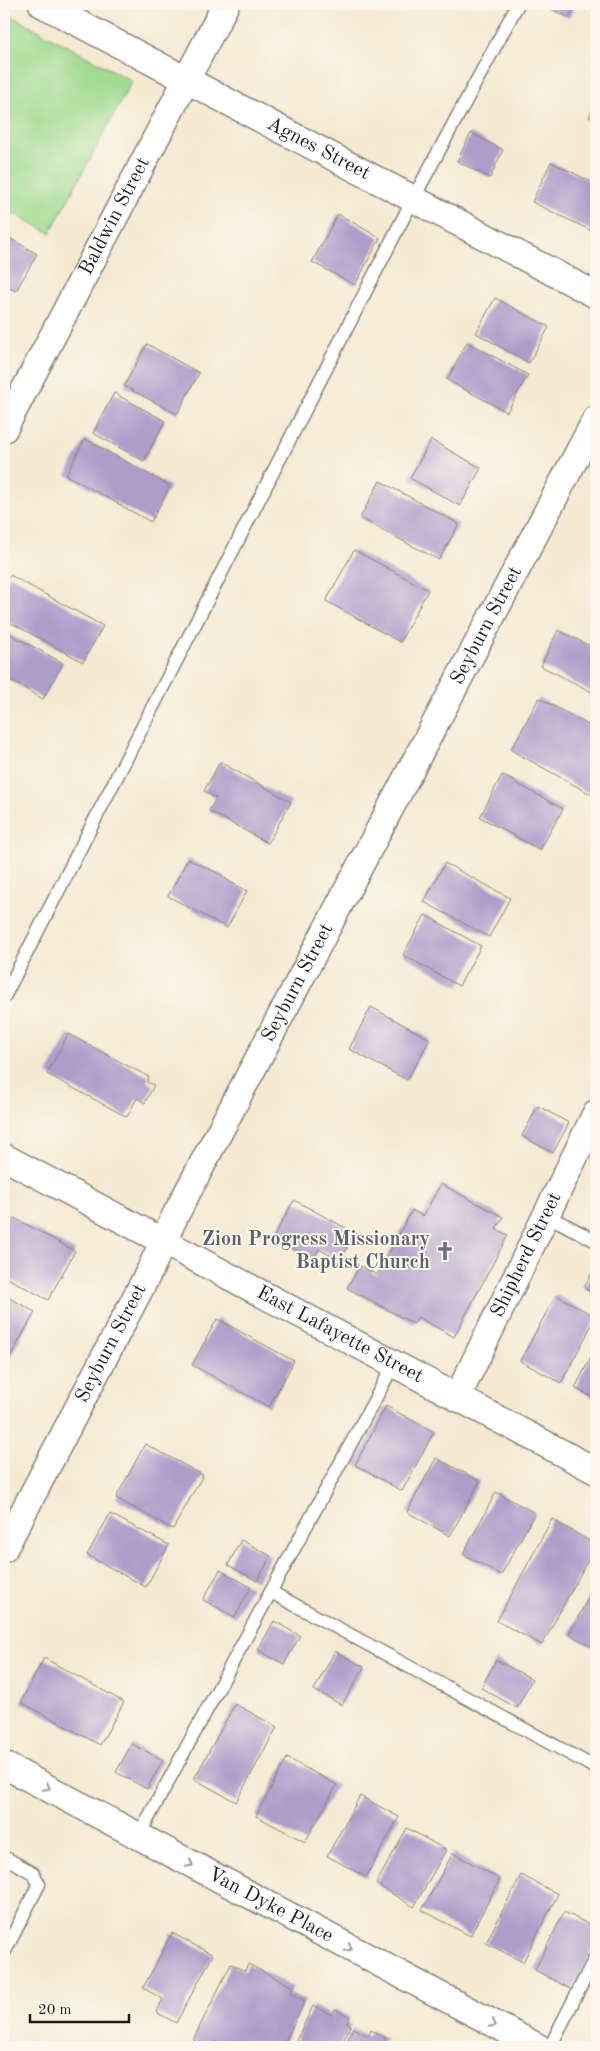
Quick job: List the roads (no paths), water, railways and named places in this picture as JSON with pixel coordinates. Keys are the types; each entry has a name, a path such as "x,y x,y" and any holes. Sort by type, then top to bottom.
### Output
{"street":[{"name":"Agnes Street","path":"42,4 596,295"},
{"name":"Baldwin Street","path":"4,429 226,4"},
{"name":"Seyburn Street","path":"4,1549 176,1214 596,419"},
{"name":"Shipherd Street","path":"457,1398 596,1113"},
{"name":"East Lafayette Street","path":"4,1157 596,1471"},
{"name":"Van Dyke Place","path":"4,1765 538,2047"}],"lane":[{"path":"4,997 413,200 518,4"},
{"path":"546,1215 596,1241"},
{"path":"138,1837 394,1364"},
{"path":"271,1592 596,1768"},
{"path":"4,1857 33,1873 39,1884 4,1953"},
{"path":"550,2047 596,1956"}],"place":[{"name":"Zion Progress Missionary Baptist Church","path":"445,1251"}]}
